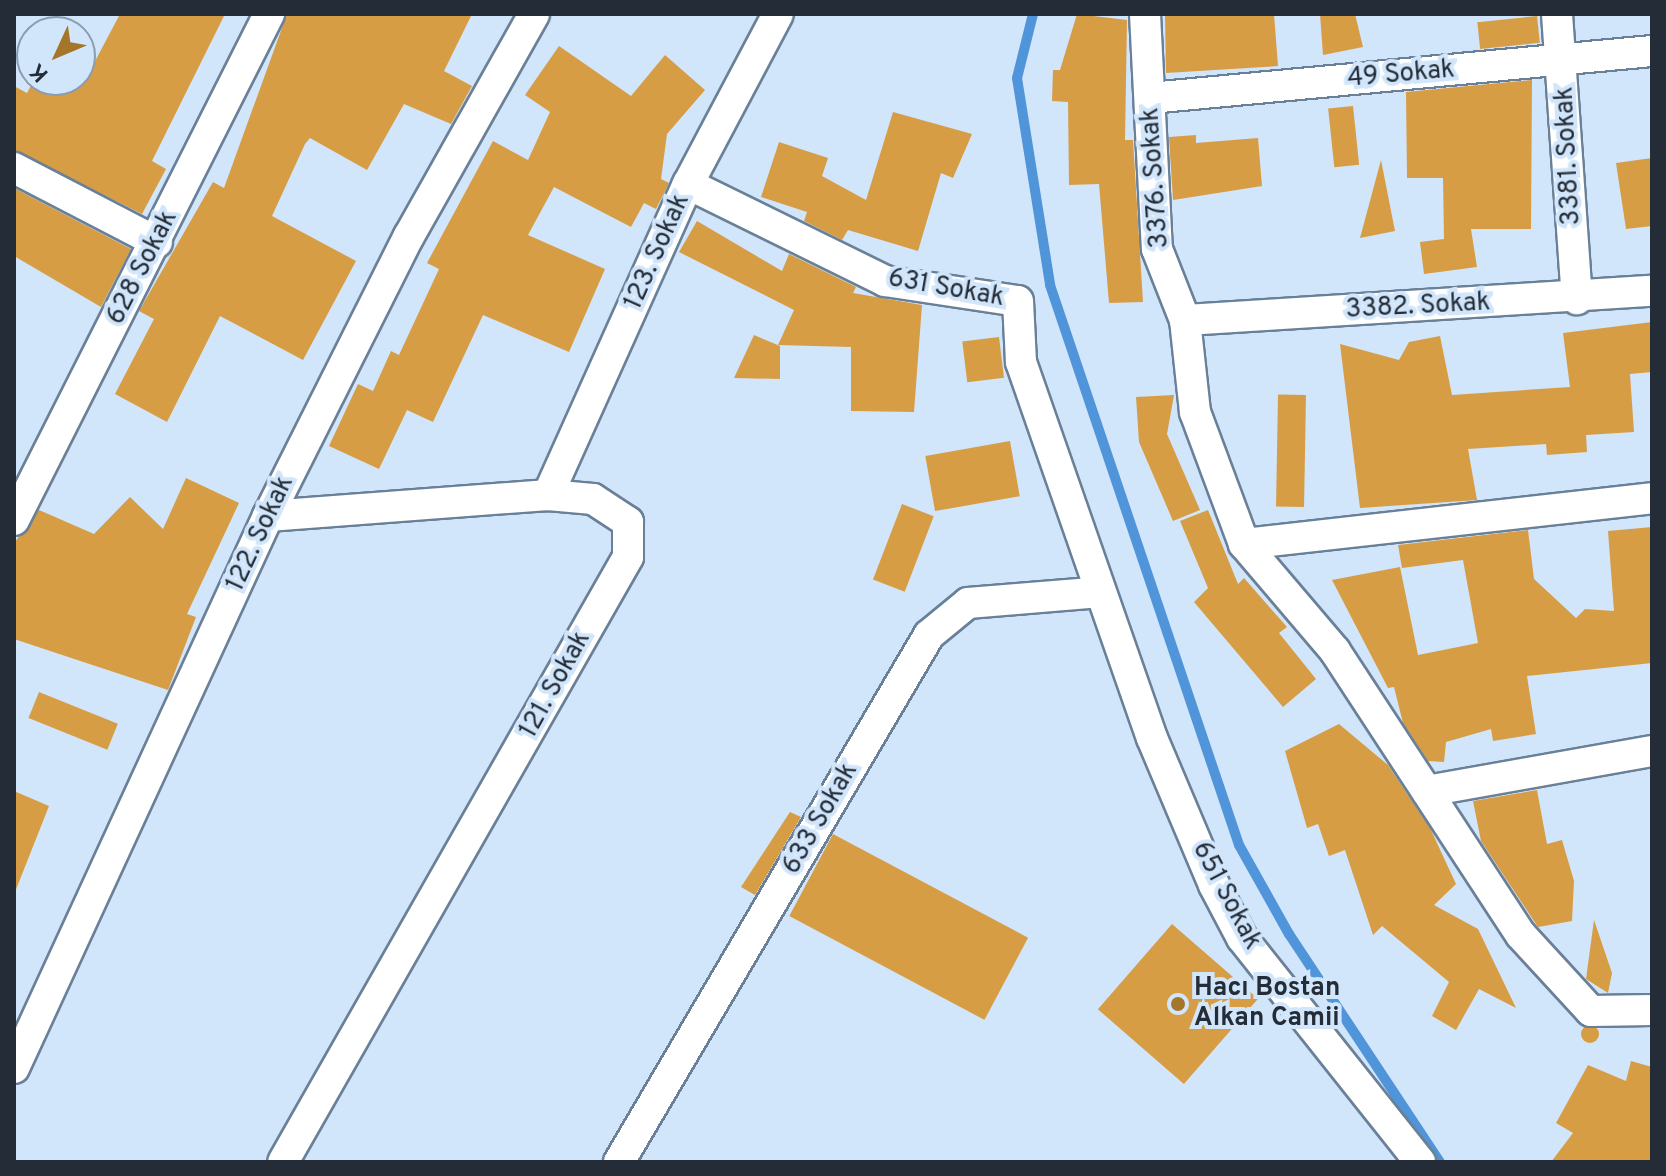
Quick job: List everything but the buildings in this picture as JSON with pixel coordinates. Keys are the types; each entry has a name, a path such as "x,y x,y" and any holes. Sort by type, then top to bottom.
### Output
{"street":[{"name":"628 Sokak","path":"14,520 157,242 269,14"},
{"name":"122. Sokak","path":"14,1068 268,516 409,236 534,14"},
{"name":"123. Sokak","path":"548,495 688,184 778,14"},
{"name":"3376. Sokak","path":"1145,14 1157,249 1185,320 1195,412 1244,544"},
{"name":"3381. Sokak","path":"1557,14 1563,61 1577,299"},
{"name":"49 Sokak","path":"1150,98 1652,51"},
{"path":"14,168 157,242"},
{"name":"631 Sokak","path":"688,184 885,281 1018,301 1021,362 1101,592"},
{"name":"3382. Sokak","path":"1185,320 1577,299 1652,291"},
{"name":"121. Sokak","path":"268,516 548,495 593,499 628,522 628,557 283,1162"},
{"path":"1244,544 1652,498"},
{"path":"1244,544 1335,651 1521,935 1591,1011 1652,1010"},
{"name":"633 Sokak","path":"619,1162 929,635 968,603 1101,592"},
{"name":"651 Sokak","path":"1101,592 1152,738 1242,938 1420,1162"},
{"path":"1427,791 1652,751"}],"waterway":[{"path":"1033,14 1017,78 1050,285 1239,845 1289,934 1440,1162"}],"place":[{"name":"Hacı Bostan Alkan Camii","path":"1178,1004"}]}
